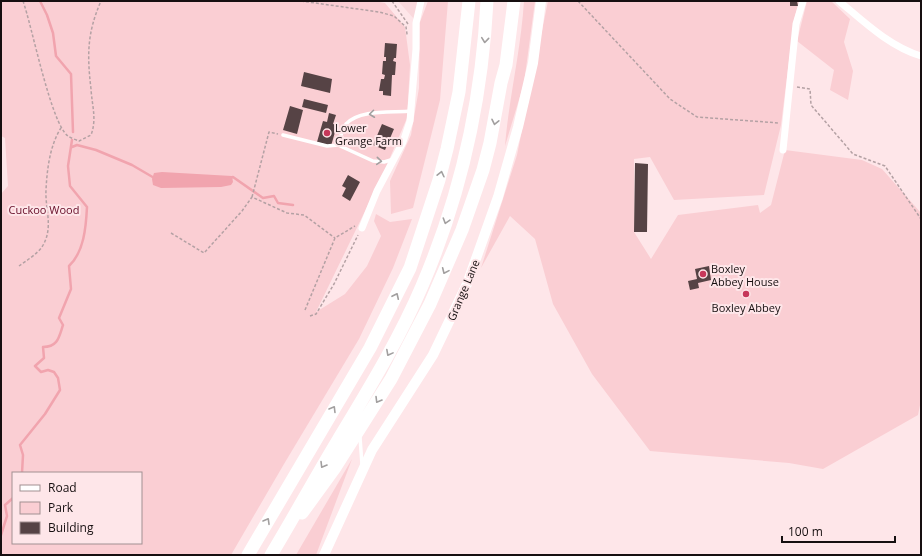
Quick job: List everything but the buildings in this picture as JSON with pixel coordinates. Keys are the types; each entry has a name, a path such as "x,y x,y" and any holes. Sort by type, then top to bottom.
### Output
{"highway":[{"path":"271,555 377,374 405,323 444,229 467,150 477,99 486,36 487,1"},
{"path":"501,83 500,63 506,1"},
{"path":"282,537 312,501 359,431 412,341 462,230 485,163 506,65 514,1"},
{"path":"248,555 370,348 410,268 439,180 447,149 459,92 468,4"}],"street":[{"path":"363,225 377,191 403,142 410,121 416,24 421,1"},
{"name":"Grange Lane","path":"324,555 372,450 432,355 467,284 498,198 518,127 533,63 541,1"},
{"path":"783,150 796,24 803,1"},
{"path":"839,1 884,37 914,54 921,56"}],"lane":[{"path":"338,145 347,124 358,117 370,114 411,111"},
{"path":"283,135 327,146 338,145 374,161 384,162 395,159"},
{"path":"359,431 363,470"}],"path":[{"path":"23,1 45,82 61,128 67,136 79,141 91,135 95,126 89,71 88,42 92,22 101,1"},
{"path":"300,1 379,12 394,16 406,27 407,34 410,34 410,28 416,24"},
{"path":"392,1 409,25 416,24"},
{"path":"578,1 670,99 697,117 780,123 782,111 787,106"},
{"path":"790,85 810,89 811,105 853,154 886,166 921,219"},
{"path":"18,266 41,248 49,231 46,190 52,147 61,128"},
{"path":"171,233 204,253 242,211 252,197 269,132 283,135"},
{"path":"252,197 287,212 304,215 335,238"},
{"path":"306,310 335,238 348,229 363,225"},
{"path":"310,316 316,314 331,290 363,225"}],"shaded area":[{"path":"398,1 419,1 414,19"},
{"path":"162,172 232,176 233,182 231,185 221,187 161,188 153,185 152,179 154,173"}],"green space":[{"name":"Cuckoo Wood","path":"1,1 374,1 385,3 405,27 410,65 407,118 383,174 316,312 345,294 367,266 381,236 374,221 376,214 390,222 412,219 393,268 359,339 231,555 1,555 1,194 8,186 5,138 1,136"},
{"path":"428,1 448,1 440,100 413,208 391,214 390,181 411,135 419,88 420,22"},
{"path":"524,1 535,1 524,83 505,146 520,37"},
{"path":"548,1 799,1 794,20 781,125 764,195 674,200 650,157 634,159 634,232 651,259 678,215 758,205 760,213 771,205 785,150 862,160 882,169 921,213 921,400 918,415 823,469 789,463 650,451 592,374 553,304 535,239 510,216 481,268 517,155"},
{"path":"807,1 831,1 850,19 844,42 853,71 848,100 830,90 834,70 797,41"},
{"path":"352,459 316,555 296,555"}],"waterway":[{"path":"40,1 47,15 53,33 56,56 71,74 73,132"},
{"path":"22,472 23,455 20,445 45,414 60,390 58,378 54,372 48,370 41,372 35,366 44,358 43,347 48,347 55,343 60,334 63,325 59,318 71,289 69,266 78,254 85,231 87,207 70,186 68,166 72,140"},
{"path":"72,147 77,145 96,150 132,165 156,179"},
{"path":"230,178 233,177 263,198 274,196 278,203 293,205"},
{"path":"1,535 7,516 5,505 12,499"}],"place":[{"name":"Lower Grange Farm","path":"327,133"},
{"name":"Boxley Abbey House","path":"703,274"},
{"name":"Boxley Abbey","path":"746,294"}]}
